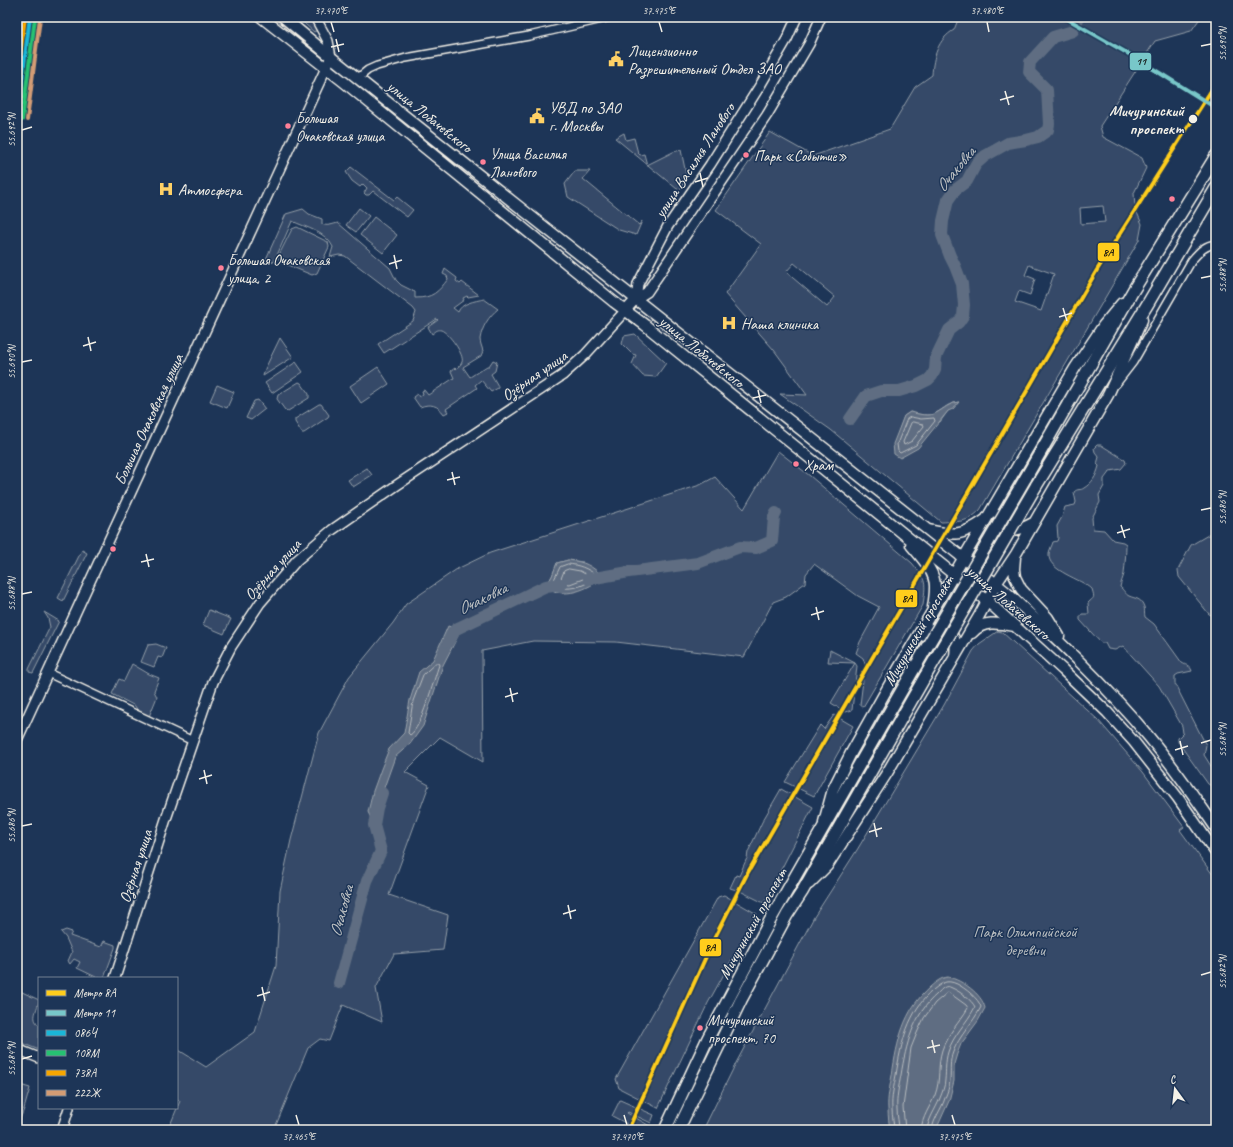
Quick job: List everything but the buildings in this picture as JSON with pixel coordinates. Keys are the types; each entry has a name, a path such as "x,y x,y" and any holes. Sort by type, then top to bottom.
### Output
{"main road":[{"name":"улица Лобачевского","path":"261,17 987,601 1108,712 1134,742 1178,798 1216,854"},
{"name":"улица Лобачевского","path":"283,17 331,57 996,584 1065,646 1149,736 1190,790 1216,828"},
{"name":"Мичуринский проспект","path":"664,1130 730,995 772,917 1134,289 1216,156"},
{"name":"Мичуринский проспект","path":"678,1130 741,1000 787,915 802,892 1036,486 1147,305 1216,188"},
{"path":"821,832 833,789 851,753 896,673 988,518 1074,368 1103,326 1134,289"},
{"path":"802,892 827,866 887,773 963,644 996,584 1016,554 1108,395 1136,334 1147,305"},
{"path":"998,500 1000,521 1006,528 1016,530 1025,528 1033,523"},
{"path":"924,528 948,534 962,533 988,518"},
{"path":"903,533 931,572 934,579 936,587 932,612"},
{"path":"1016,554 1014,569 1015,577 1020,590 1048,618 1065,646"},
{"path":"963,644 977,628 988,623 1000,623 1015,626"},
{"path":"918,636 932,628 943,628 947,630 951,633 955,641 956,648 954,658"}],"street":[{"path":"315,17 328,41 331,57"},
{"path":"358,78 368,70 406,58 529,36 612,17"},
{"name":"улица Василия Ланового","path":"636,299 638,284 668,226 761,84 787,39 797,17"},
{"name":"улица Василия Ланового","path":"636,299 647,292 767,115 809,44 821,17"},
{"name":"Большая Очаковская улица","path":"17,740 331,57"},
{"path":"1108,395 1133,362 1192,260 1198,252 1206,246 1216,244"},
{"name":"Озёрная улица","path":"115,977 162,832 213,682 230,647 260,603 297,560 319,540 477,431 563,375 580,361 636,299"},
{"path":"48,672 193,741"},
{"path":"17,1049 38,1058"},
{"path":"62,1130 69,1109"}],"green space":[{"path":"297,17 310,17 317,28 316,31 314,32"},
{"path":"959,17 1201,17 1191,31 1155,41 1100,126 1103,137 1142,158 1146,168 1134,193 1135,208 1142,224 1139,240 980,510 971,518 966,520 941,522 831,430 780,394 807,395 774,350 725,294 761,244 716,210 770,132 813,156 890,129 915,87 932,75 937,49 944,38 954,30","holes":["1103,206 1105,222 1081,224 1080,208","794,263 835,297 827,307 786,272","1029,265 1054,274 1041,311 1015,302 1019,291 1030,295 1035,279 1025,275","959,402 948,411 940,422 899,430 904,416 910,412 930,415"]},
{"path":"624,133 626,140 634,138 638,153 640,155 644,154 647,164 615,138"},
{"path":"681,150 686,174 682,188 677,189 648,165 673,152"},
{"path":"351,167 394,200 397,197 413,210 407,217 373,191 369,195 366,195 364,193 367,188 363,184 360,187 352,181 346,172"},
{"path":"575,171 590,171 583,179 639,225 642,221 636,235 619,230 568,197 565,184"},
{"path":"359,208 369,216 356,232 346,225"},
{"path":"303,209 309,214 322,219 322,224 324,225 338,223 390,268 396,280 401,285 415,292 415,298 426,297 438,291 448,279 447,276 443,274 445,269 457,278 456,281 460,284 462,282 479,295 467,296 463,298 464,300 453,308 458,312 465,304 484,299 498,309 489,318 482,330 480,339 483,351 481,356 463,367 470,377 489,366 493,360 497,362 495,371 491,374 498,388 491,392 481,380 475,385 477,388 446,409 448,412 444,414 434,406 427,405 420,407 413,397 417,394 419,397 423,394 422,391 424,390 428,395 454,378 451,371 455,368 456,369 462,362 459,349 452,339 441,330 438,330 432,334 428,327 438,320 437,319 384,353 378,344 413,321 416,312 413,308 345,256 339,255 330,257 333,247 326,238 316,231 292,221 274,262 266,259 286,214"},
{"path":"374,217 397,235 383,253 360,235"},
{"path":"297,227 328,242 329,247 317,273 312,275 280,262 278,257 292,229"},
{"path":"635,334 666,363 656,377 643,376 632,364 636,355 632,354 622,344 624,336"},
{"path":"280,338 293,357 263,376 265,369"},
{"path":"296,362 303,372 272,393 265,383"},
{"path":"378,367 389,384 361,403 350,386"},
{"path":"299,382 309,394 309,398 288,411 285,410 277,399 278,395"},
{"path":"217,385 234,392 227,408 210,401"},
{"path":"258,400 265,409 251,420 246,418 254,401"},
{"path":"321,404 329,415 328,417 302,433 295,422 295,419"},
{"path":"1097,445 1101,445 1125,460 1126,463 1121,469 1110,471 1104,479 1104,486 1099,495 1100,502 1092,518 1093,529 1104,530 1113,540 1126,544 1124,574 1120,587 1128,595 1138,599 1143,604 1145,617 1154,624 1182,663 1189,667 1192,671 1175,676 1175,684 1206,745 1204,755 1216,774 1216,789 1208,784 1178,742 1178,738 1183,733 1182,726 1159,686 1123,646 1115,650 1108,649 1105,643 1101,643 1080,620 1082,614 1089,614 1088,603 1094,596 1092,589 1059,570 1050,560 1049,551 1053,542 1057,541 1057,526 1065,507 1075,505 1076,502 1074,492 1087,486 1097,473 1099,457 1094,448"},
{"path":"778,451 810,476 912,563 923,578 925,591 923,605 863,707 860,705 865,664 863,658 856,653 860,642 879,607 858,596 814,564 806,574 805,583 786,597 773,602 744,657 616,642 533,641 482,651 483,762 440,737 405,772 429,785 389,895 448,915 443,950 394,954 376,988 382,1022 343,1005 329,1041 320,1039 308,1048 274,1130 168,1130 178,1109 180,1101 178,1099 178,1050 206,1067 255,1032 276,966 280,891 291,840 319,733 349,677 393,623 406,604 457,569 490,553 700,485 715,477 744,509","holes":["568,560 583,562 546,586 557,563"]},
{"path":"367,468 372,475 353,487 348,480"},
{"path":"1216,533 1216,617 1209,614 1179,577 1178,570 1191,545 1208,535"},
{"path":"82,550 87,553 63,601 58,598"},
{"path":"209,610 231,619 224,634 203,625"},
{"path":"44,612 59,621 33,673 29,672 29,669 50,627 48,618"},
{"name":"Парк Олимпийской деревни","path":"998,631 1002,632 1098,720 1143,772 1184,827 1180,830 1216,879 1216,1130 703,1130 736,1063 814,917 857,850 944,705 973,651 979,644"},
{"path":"156,644 166,648 162,658 158,657 154,667 141,662 148,645"},
{"path":"830,650 855,663 828,662"},
{"path":"855,663 857,666 852,710 846,712 831,703"},
{"path":"132,664 159,678 154,691 157,697 148,719 141,716 135,706 112,694 119,679 124,681"},
{"path":"834,715 853,726 814,796 785,782 820,725 824,729"},
{"path":"781,789 813,807 764,903 740,891 730,888 736,875 739,876 762,822"},
{"path":"724,895 757,914 708,1003 658,1108 619,1088 616,1079 718,897"},
{"path":"66,930 72,932 70,936 101,947 104,941 115,945 104,977 96,977 77,968 80,962 74,959 70,964 68,961 72,952 66,938 61,932"},
{"path":"20,991 38,1000 35,1019 38,1024 38,1050 17,1041 17,998"},
{"path":"17,1084 30,1088 17,1127"},
{"path":"620,1100 654,1115 651,1123 628,1112 627,1113 650,1126 648,1130 639,1130 612,1116"}],"water":[{"path":"959,402 953,409 948,411 918,448 900,458 894,454 893,444 904,416 910,412 930,415 949,405"},
{"path":"568,560 588,565 604,577 591,586 575,592 560,593 546,586 557,563"},
{"path":"448,626 456,629 458,636 443,665 423,726 410,744 395,757 376,810 374,825 368,812 373,791 381,769 389,749 404,733 410,700 419,672 433,660"},
{"path":"948,977 971,988 980,998 985,1008 978,1021 961,1044 954,1064 954,1081 949,1101 936,1130 890,1130 888,1096 896,1051 907,1017 913,1006 930,987 943,978"}],"waterway":[{"name":"Очаковка","path":"850,419 866,396 881,391 899,391 916,386 928,380 932,376 935,370 936,357 949,330 959,322 963,316 964,305 962,284 942,235 943,221 948,200 955,190 967,181 976,164 985,156 1008,143 1038,137 1048,130 1047,90 1029,72 1030,62 1053,37 1073,31 1079,17"},
{"name":"Очаковка","path":"589,579 698,563 740,547 756,548 772,541 774,517 776,513"},
{"name":"Очаковка","path":"448,642 456,629 546,586 561,584"},
{"name":"Очаковка","path":"339,983 367,881 381,851 374,825 377,808 382,793"}],"metro line":[{"name":"11","path":"1064,17 1134,57 1216,108"},
{"name":"8А","path":"628,1130 713,941 747,874 1097,270 1216,83"}],"transit line":[{"name":"738А","path":"17,79 25,17"},
{"name":"086Ч","path":"17,119 30,17"},
{"name":"108М","path":"22,120 35,18"},
{"name":"222Ж","path":"27,120 40,18"}],"place":[{"name":"Лицензионно Разрешительный Отдел ЗАО","path":"616,59"},
{"name":"УВД по ЗАО г. Москвы","path":"537,116"},
{"name":"Мичуринский проспект","path":"1193,119"},
{"name":"Большая Очаковская улица","path":"288,126"},
{"name":"Парк «Событие»","path":"746,155"},
{"name":"Улица Василия Ланового","path":"483,162"},
{"name":"Атмосфера","path":"166,189"},
{"name":"Большая Очаковская улица, 2","path":"221,268"},
{"name":"Наша клиника","path":"729,323"},
{"name":"Храм","path":"796,464"},
{"name":"Мичуринский проспект, 70","path":"700,1028"}]}
